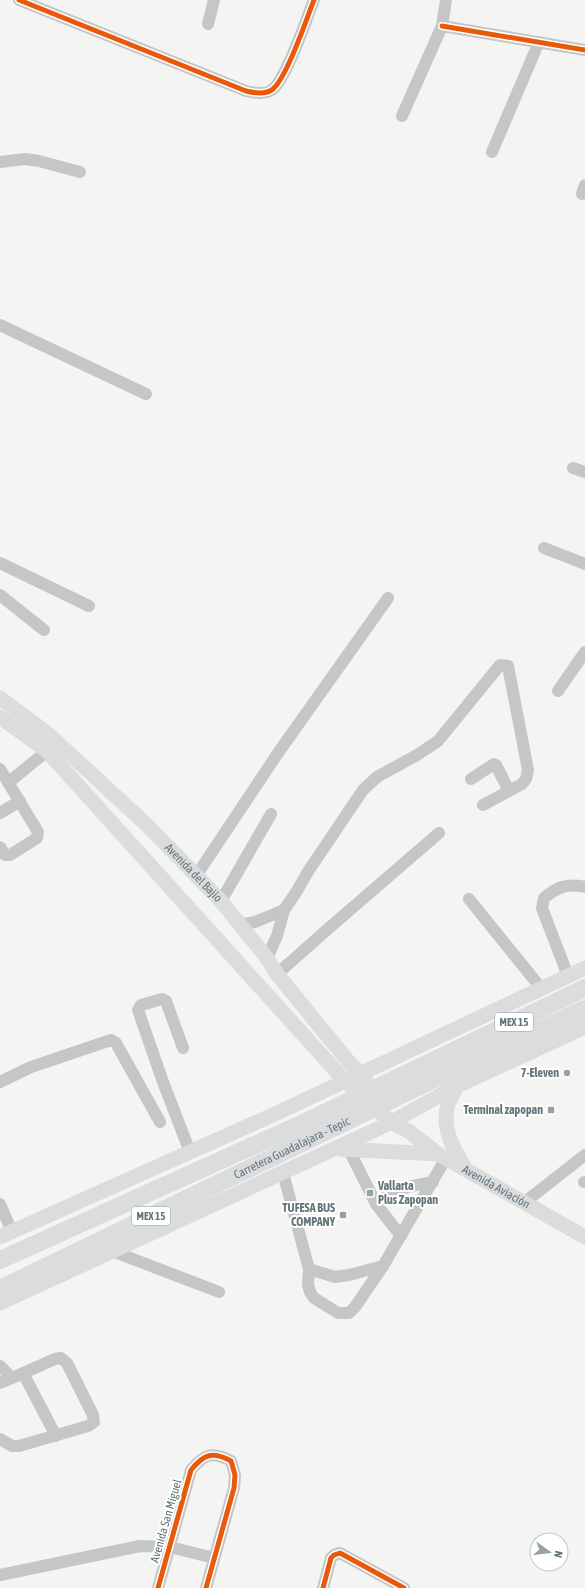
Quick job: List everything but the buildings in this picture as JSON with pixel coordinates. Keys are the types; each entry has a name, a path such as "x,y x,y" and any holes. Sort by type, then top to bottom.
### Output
{"highway":[{"name":"Carretera Guadalajara - Tepic","path":"0,1260 296,1126 450,1071 585,988"},
{"name":"Carretera Guadalajara - Tepic","path":"0,1289 450,1071 585,1009"}],"main road":[{"name":"Avenida del Bajío","path":"0,698 47,733 147,825 221,901 267,958 277,974 360,1074"},
{"name":"Avenida del Bajío","path":"0,717 47,751 345,1081"},
{"path":"6,1235 275,1114 585,968"},
{"path":"0,1303 290,1170 405,1115 450,1071 585,1027"},
{"path":"437,1037 433,1063 434,1071 443,1080 450,1071"},
{"path":"450,1071 446,1116 447,1128 449,1139 466,1168"},
{"path":"360,1074 405,1115 410,1132"},
{"name":"Avenida Aviación","path":"345,1081 391,1122 410,1132 442,1156 466,1168 585,1237"},
{"path":"275,1114 301,1120 306,1124 313,1139 310,1153 290,1170"},
{"path":"333,1150 348,1148 442,1156"}],"street":[{"path":"19,0 246,91 257,94 272,90 282,79 314,0"},
{"path":"208,24 214,0"},
{"path":"402,116 442,26 446,0"},
{"path":"442,26 585,50"},
{"path":"492,152 539,42"},
{"path":"0,162 25,159 39,161 80,172"},
{"path":"0,325 146,394"},
{"path":"544,548 585,564"},
{"path":"0,563 89,606"},
{"path":"0,595 44,630"},
{"path":"196,876 278,754 388,598"},
{"path":"558,691 585,652"},
{"path":"267,958 277,936 284,910 363,790 377,777 417,755 438,741 500,665 504,664 508,666 528,770 526,779 522,784 484,805"},
{"path":"9,782 47,751"},
{"path":"471,779 496,764 509,791"},
{"path":"0,769 38,832 37,838 10,855 5,856 0,847"},
{"path":"0,813 20,801"},
{"path":"221,901 271,814"},
{"path":"277,974 339,918 439,833"},
{"path":"568,976 542,908 544,898 555,889 574,885 585,887"},
{"path":"469,899 541,988"},
{"path":"239,925 255,922 284,910"},
{"path":"183,1048 166,1001 162,999 141,1005 138,1010 163,1082 190,1152"},
{"path":"0,1082 31,1068 112,1040 116,1043 160,1122"},
{"path":"348,1148 376,1204 401,1236"},
{"path":"525,1202 585,1155"},
{"path":"290,1170 309,1270 308,1284 310,1292 314,1298 338,1312 349,1313 355,1307 383,1266 433,1182 442,1156"},
{"path":"376,1204 392,1192 404,1187 433,1182"},
{"path":"0,1204 6,1235"},
{"path":"112,1251 219,1292"},
{"path":"309,1270 335,1277 350,1275 383,1266"},
{"path":"0,1383 55,1359 61,1358 67,1363 93,1415 94,1422 88,1426 19,1446 12,1446 0,1439"},
{"path":"0,1366 17,1375 56,1436"},
{"name":"Avenida San Miguel","path":"158,1588 191,1470 200,1459 210,1455 221,1456 231,1461 235,1474 234,1488 206,1588"},
{"path":"0,1575 140,1546 170,1546 214,1558"},
{"path":"324,1588 331,1558 340,1553 404,1588"}],"cycle path":[{"path":"19,0 246,91 260,93 273,89 284,73 296,48 314,0"},
{"path":"442,26 585,50"},
{"path":"158,1588 191,1470 204,1457 213,1455 231,1461 235,1475 234,1488 206,1588"},
{"path":"323,1588 331,1558 340,1553 404,1588"}],"place":[{"name":"7-Eleven","path":"567,1073"},
{"name":"Terminal zapopan","path":"551,1110"},
{"name":"Vallarta Plus Zapopan","path":"370,1193"},
{"name":"TUFESA BUS COMPANY","path":"343,1215"}]}
